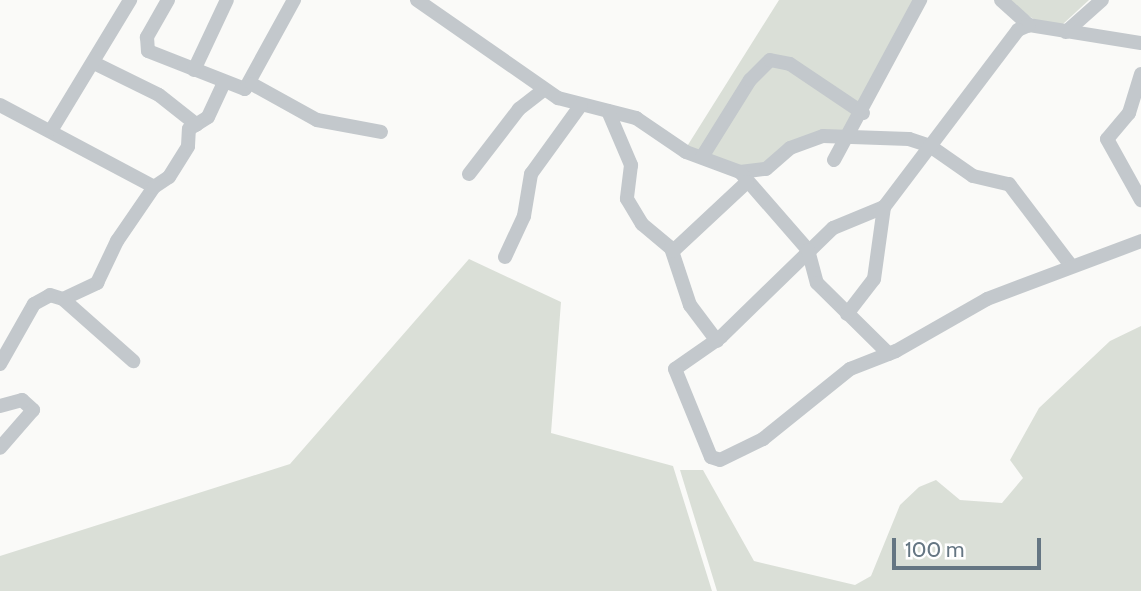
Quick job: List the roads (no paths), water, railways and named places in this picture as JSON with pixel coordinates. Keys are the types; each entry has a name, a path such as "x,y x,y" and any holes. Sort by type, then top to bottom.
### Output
{"street":[{"path":"52,129 94,64 130,0"},
{"path":"167,0 146,48 245,89 252,84 294,0"},
{"path":"194,70 227,0"},
{"path":"417,0 543,90 581,104 636,118 702,157 744,177 808,250 817,283 889,354"},
{"path":"834,160 863,113 919,0"},
{"path":"1001,0 1029,25 1141,43"},
{"path":"1066,32 1102,0"},
{"path":"847,314 874,279 884,206 1018,30 1029,25"},
{"path":"702,157 755,72 770,60 790,64 863,113"},
{"path":"94,64 159,95 197,125"},
{"path":"1141,74 1129,113 1107,139 1141,200"},
{"path":"0,364 40,299 63,299 97,283 154,187 169,177 188,146 189,129 197,125 224,82"},
{"path":"252,84 317,120 381,132"},
{"path":"469,174 519,109 543,90"},
{"path":"505,257 524,216 531,174 581,104"},
{"path":"0,105 52,129 154,187"},
{"path":"608,111 631,165 627,199 673,251 690,305 717,341"},
{"path":"673,251 744,177 766,169 812,138 850,136 930,146 973,176 1009,184 1069,263"},
{"path":"884,206 839,224 808,250 717,341 675,369 711,457 720,460 763,439 844,372 889,354 981,302 1069,263 1141,241"},
{"path":"63,299 133,360"},
{"path":"0,331 15,337"},
{"path":"0,406 22,400 33,410 0,448"}]}
